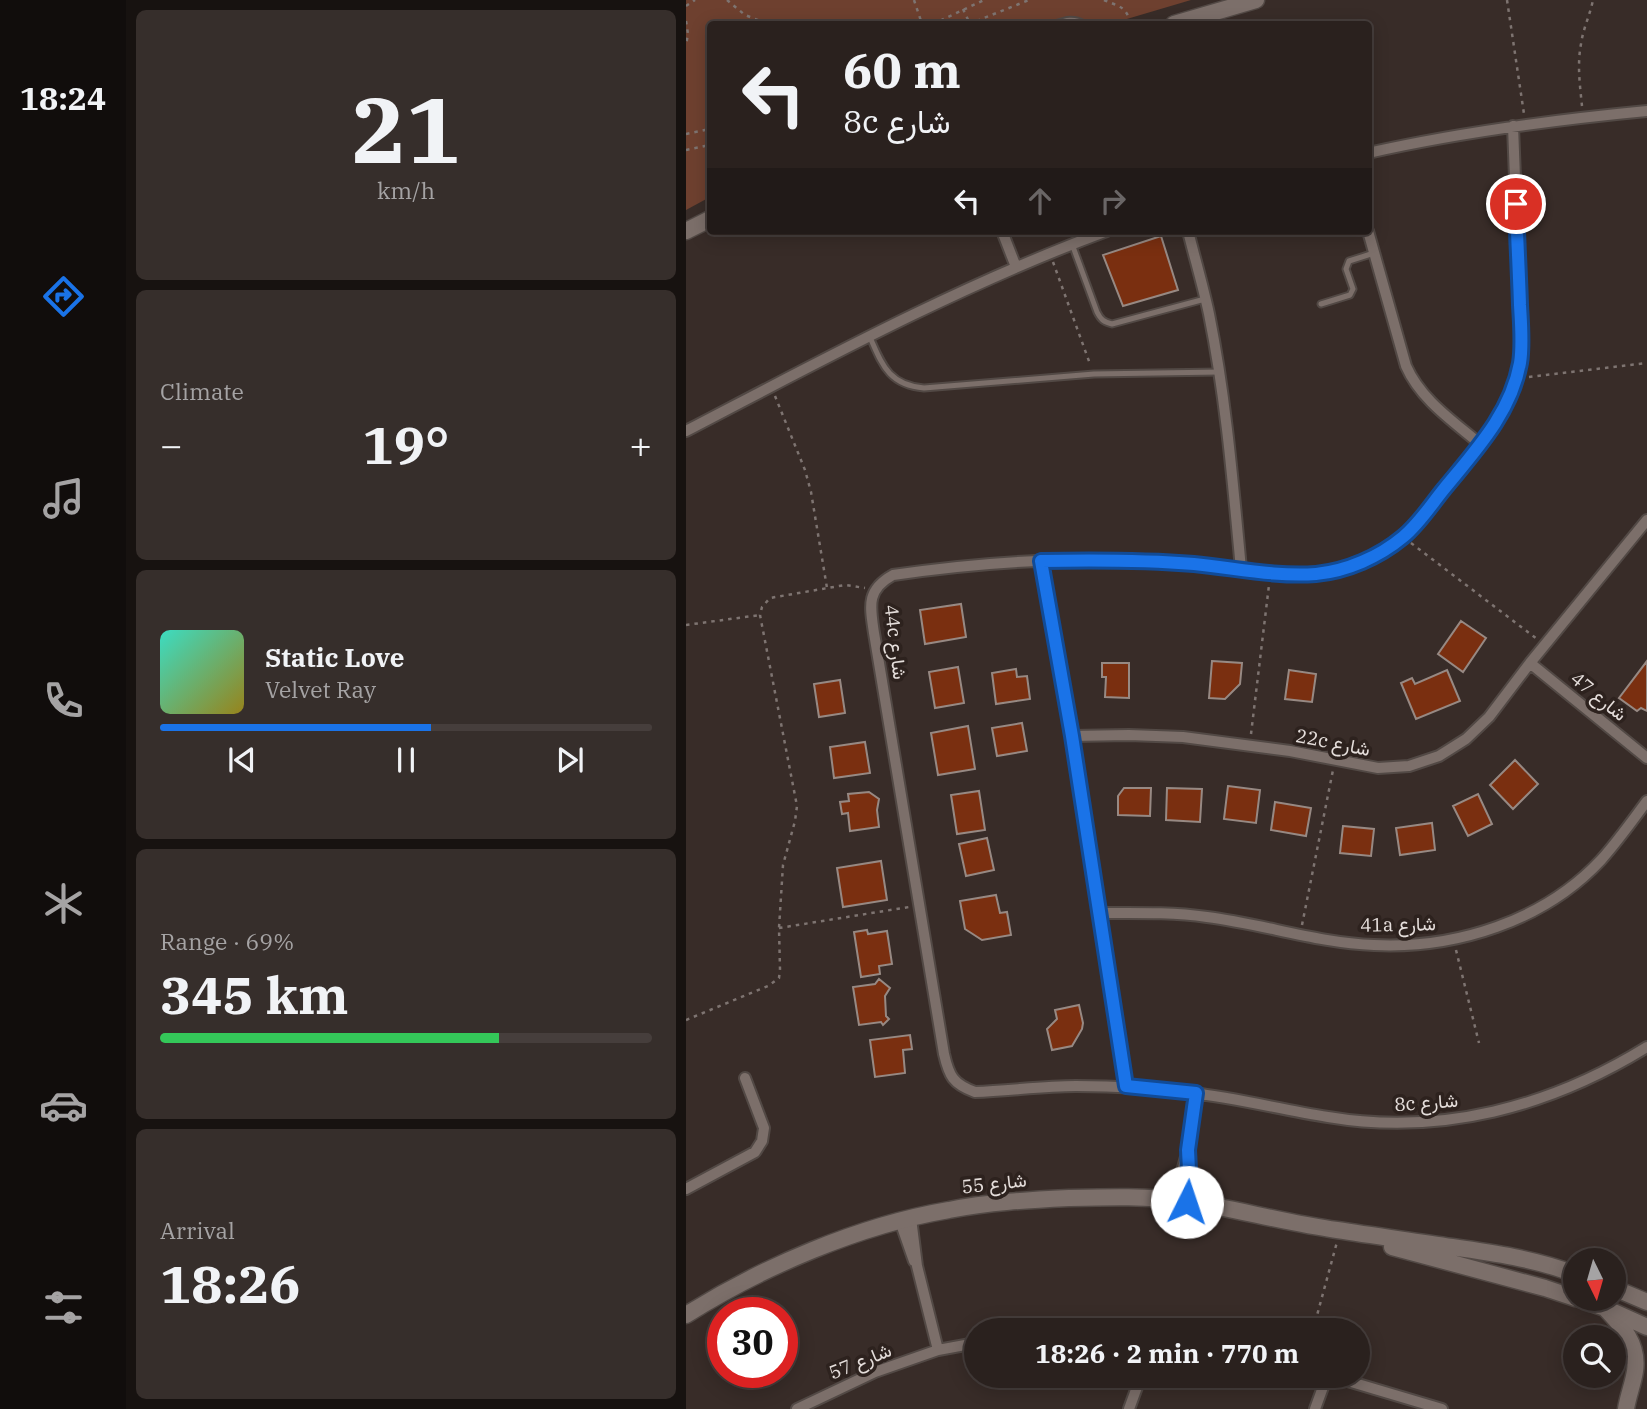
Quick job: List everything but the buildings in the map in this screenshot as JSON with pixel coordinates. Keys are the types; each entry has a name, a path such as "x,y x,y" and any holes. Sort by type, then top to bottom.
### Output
{"street":[{"path":"1184,21 1256,0"},
{"path":"1372,152 1525,124 1647,111"},
{"name":"44c شارع","path":"989,1092 975,1092 962,1087 952,1079 947,1067 874,633 871,603 874,591 882,581 893,575 1041,561 1142,561 1271,573 1318,573 1347,568 1375,556 1403,537 1480,444 1510,398 1517,378 1521,359 1521,335 1513,126"},
{"path":"686,232 707,221"},
{"path":"1004,235 1016,267"},
{"path":"686,431 869,335 1016,267 1096,235"},
{"path":"1189,235 1206,298 1219,372 1241,569"},
{"path":"1369,235 1412,379 1419,391 1480,444"},
{"name":"22c شارع","path":"1072,736 1183,737 1250,745 1378,768 1409,765 1439,756 1466,739 1489,717 1544,645 1645,528"},
{"path":"1041,561 1072,736 1126,1086"},
{"name":"شارع 47","path":"1530,663 1647,758"},
{"name":"41a شارع","path":"1100,913 1157,913 1207,917 1374,946 1417,945 1454,940 1498,927 1535,910 1569,888 1600,861 1647,801"},
{"name":"8c شارع","path":"989,1092 1073,1086 1126,1086 1196,1093 1330,1117 1372,1122 1414,1122 1457,1119 1539,1100 1617,1066 1647,1047"},
{"path":"686,1189 755,1152 762,1141 764,1128 745,1078"},
{"path":"1181,1201 1189,1170 1188,1150 1196,1093"},
{"name":"شارع 55","path":"686,1315 745,1282 855,1235 906,1219 951,1209 1033,1200 1112,1197 1181,1201 1333,1231 1514,1257 1563,1269"},
{"path":"906,1219 938,1350"},
{"name":"شارع 55","path":"1333,1231 1563,1294"},
{"path":"1608,1311 1629,1336 1635,1353 1635,1371 1628,1409"},
{"name":"شارع 55","path":"1612,1311 1647,1327"},
{"name":"شارع 57","path":"797,1409 875,1373 938,1350 964,1345"},
{"path":"1628,1409 1647,1371"},
{"path":"1129,1409 1137,1388"},
{"path":"1315,1409 1324,1388"},
{"path":"1370,1388 1443,1409"}],"lane":[{"path":"1072,244 1097,312 1105,323 1112,324 1206,298"},
{"path":"1321,304 1350,295 1353,289 1347,265 1353,259 1374,253"},
{"path":"869,335 889,374 911,387 1094,374 1219,372"}],"path":[{"path":"686,6 695,0"},
{"path":"727,0 745,15 760,21"},
{"path":"914,0 921,21"},
{"path":"939,21 984,0"},
{"path":"977,21 1029,0"},
{"path":"1104,0 1126,11 1130,21"},
{"path":"1507,0 1525,124"},
{"path":"1583,117 1579,53 1593,0"},
{"path":"963,9 969,21"},
{"path":"686,21 686,45"},
{"path":"686,134 707,130"},
{"path":"686,150 707,146"},
{"path":"1050,253 1094,374"},
{"path":"1517,378 1647,363"},
{"path":"771,387 805,470 827,588"},
{"path":"1403,537 1544,645"},
{"path":"1250,745 1271,573"},
{"path":"686,1020 779,978 783,865 796,821 797,806 760,615 762,607 770,598 827,588 853,586 874,591"},
{"path":"686,625 760,615"},
{"path":"1300,934 1335,760"},
{"path":"779,928 920,905"},
{"path":"1454,940 1479,1042"},
{"path":"1315,1318 1333,1231"}],"shaded area":[{"path":"686,0 1191,0 1120,21 707,21 707,199 686,210"}],"route":[{"path":"1187,1202 1188,1150 1196,1093 1126,1086 1072,736 1041,561 1142,561 1271,573 1318,573 1347,568 1375,556 1403,537 1498,419 1517,378 1521,359 1521,335 1516,204"}]}
